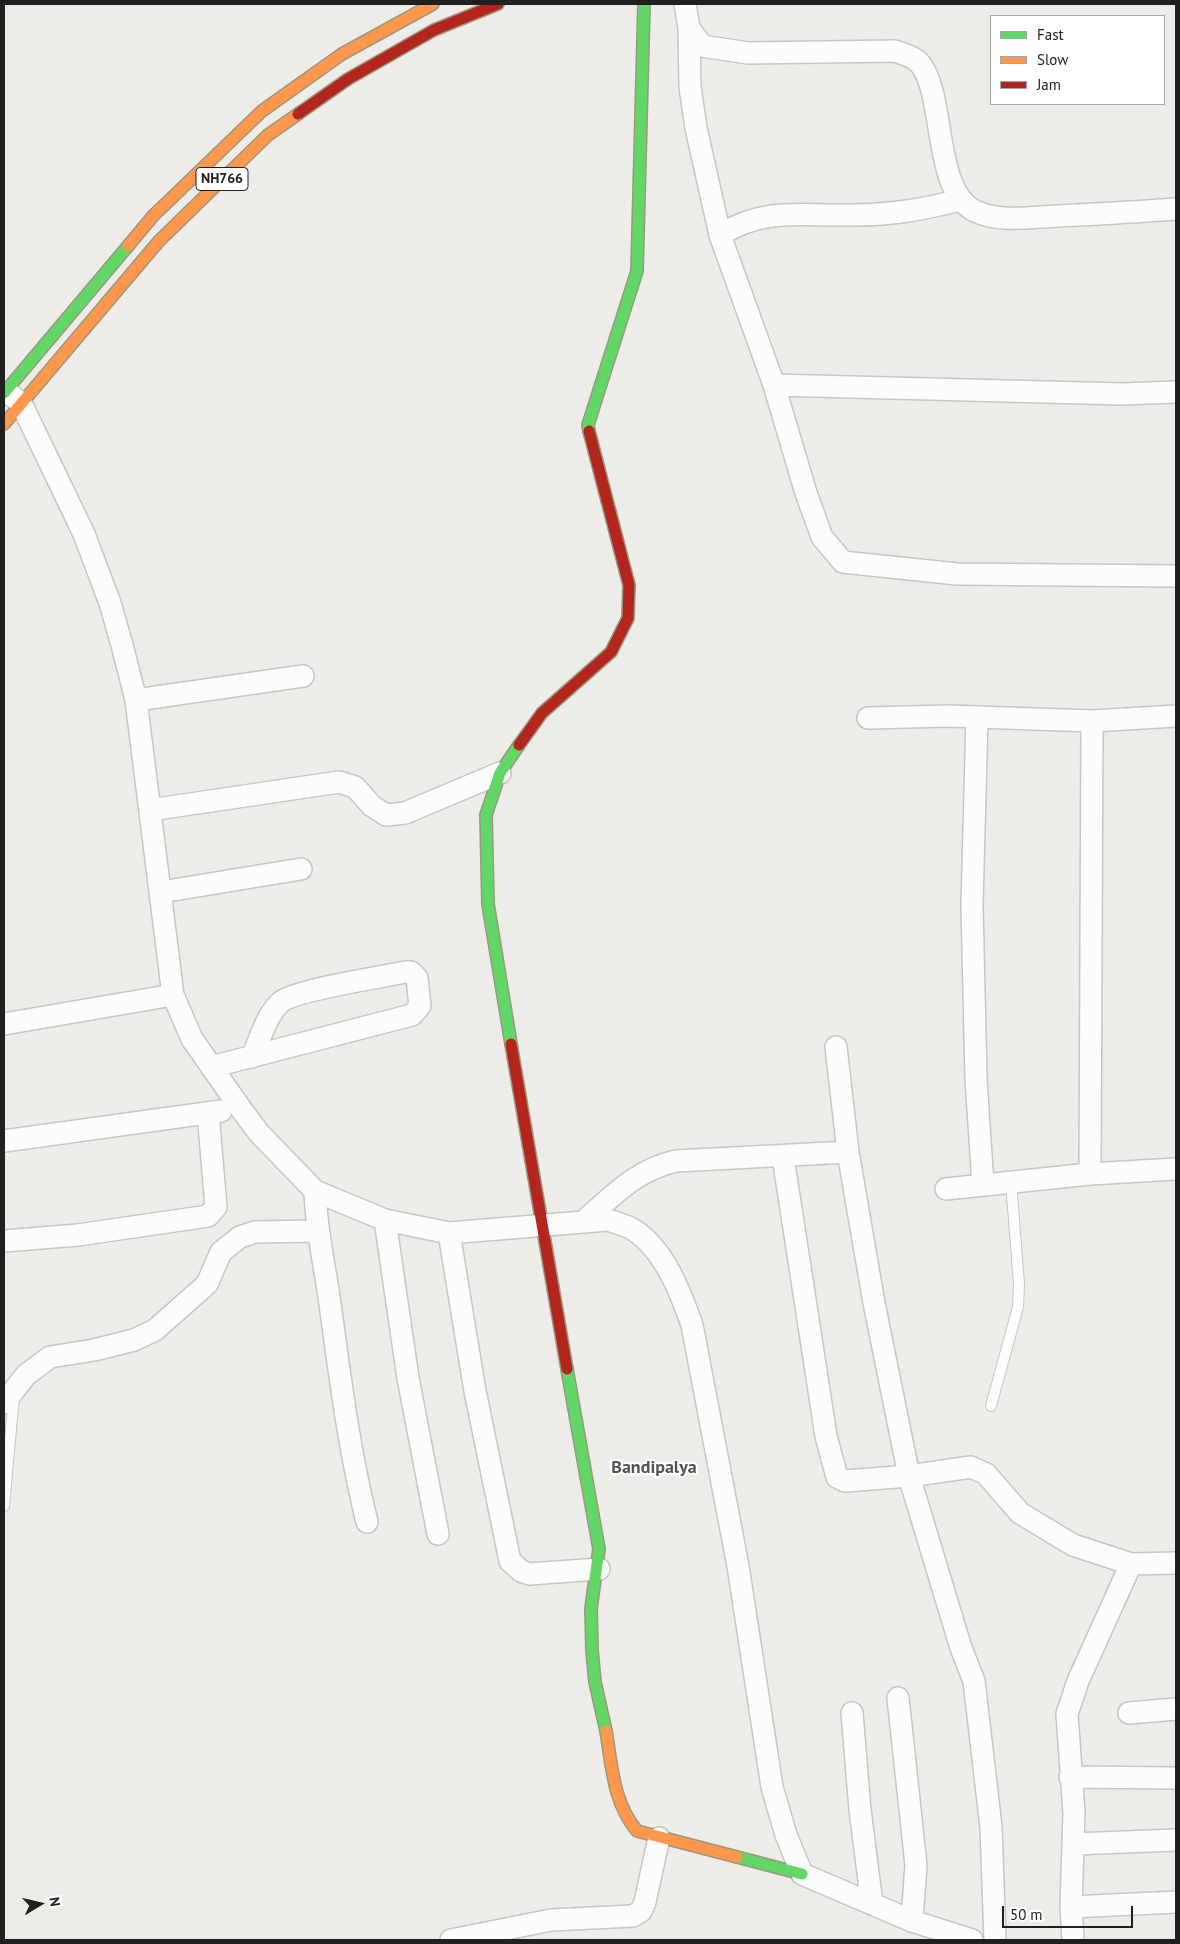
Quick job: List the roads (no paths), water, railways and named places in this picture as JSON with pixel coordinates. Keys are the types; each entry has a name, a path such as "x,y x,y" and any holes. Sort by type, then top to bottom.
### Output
{"main road":[{"name":"NH766","path":"4,424 10,396 153,216 262,111 342,54 433,4"},
{"name":"NH766","path":"10,396 158,241 268,135 348,78 434,30 498,4"},
{"path":"644,4 637,271 588,425 629,585 628,618 611,652 542,713 500,773 486,815 488,904 540,1226 599,1550 599,1569 591,1615 594,1680 606,1729 613,1782 621,1808 628,1822 637,1831 802,1874"}],"street":[{"path":"685,4 689,28 690,87 696,128 720,235 774,385 806,493 822,537 843,562 957,574 1176,576"},
{"path":"689,28 702,46 720,50 748,53 895,51 913,57 924,68 950,179 960,200 975,211 1004,218 1176,209"},
{"path":"720,235 736,224 760,216 786,213 883,214 919,211 960,200"},
{"path":"774,385 1122,394 1176,392"},
{"path":"10,396 87,542 110,603 136,700 173,995 192,1038 211,1068 259,1133 315,1191 385,1220 449,1233 540,1226 584,1220 608,1220 632,1229 650,1242 672,1278 683,1300 692,1325 738,1566 772,1787 783,1827 802,1874 912,1921 972,1940"},
{"path":"136,700 303,676"},
{"path":"868,718 978,717 1092,721 1176,716"},
{"path":"978,717 972,905 976,1080 983,1185"},
{"path":"1090,1174 1092,721"},
{"path":"150,810 339,782 355,786 372,806 386,815 405,813 500,773"},
{"path":"161,892 301,869"},
{"path":"211,1068 412,1016 420,1006 417,978 411,972 405,972 306,992 282,1001 271,1015 252,1057"},
{"path":"4,1024 173,995"},
{"path":"836,1047 848,1152 874,1303 909,1476 974,1681 991,1827 995,1940"},
{"path":"4,1141 241,1109"},
{"path":"4,1241 78,1235 208,1216 216,1207 208,1113"},
{"path":"584,1220 634,1177 654,1166 676,1161 784,1157 848,1152"},
{"path":"784,1157 826,1436 836,1477 846,1481 909,1476 972,1467 980,1469 1020,1513 1035,1524 1073,1545 1131,1564 1176,1563"},
{"path":"946,1189 1090,1174 1176,1169"},
{"path":"315,1191 318,1232 355,1476 367,1522"},
{"path":"385,1220 408,1378 438,1534"},
{"path":"9,1397 26,1375 50,1357 94,1350 134,1340 155,1330 207,1284 221,1252 240,1237 255,1232 318,1232"},
{"path":"449,1233 475,1391 510,1561 521,1571 529,1574 599,1569"},
{"path":"1073,1940 1071,1907 1074,1844 1067,1714 1078,1681 1131,1564"},
{"path":"898,1698 916,1865 912,1921"},
{"path":"1129,1712 1176,1709"},
{"path":"852,1712 860,1810 872,1904"},
{"path":"1070,1777 1176,1778"},
{"path":"451,1940 472,1938 551,1920 633,1916 641,1910 645,1902 659,1838"},
{"path":"1074,1844 1176,1840"},
{"path":"1071,1907 1176,1902"}],"lane":[{"path":"991,1406 1018,1306 1019,1284 1011,1182"},
{"path":"4,1506 9,1397"}],"district":[{"name":"Bandipalya","path":"654,1468"}]}
